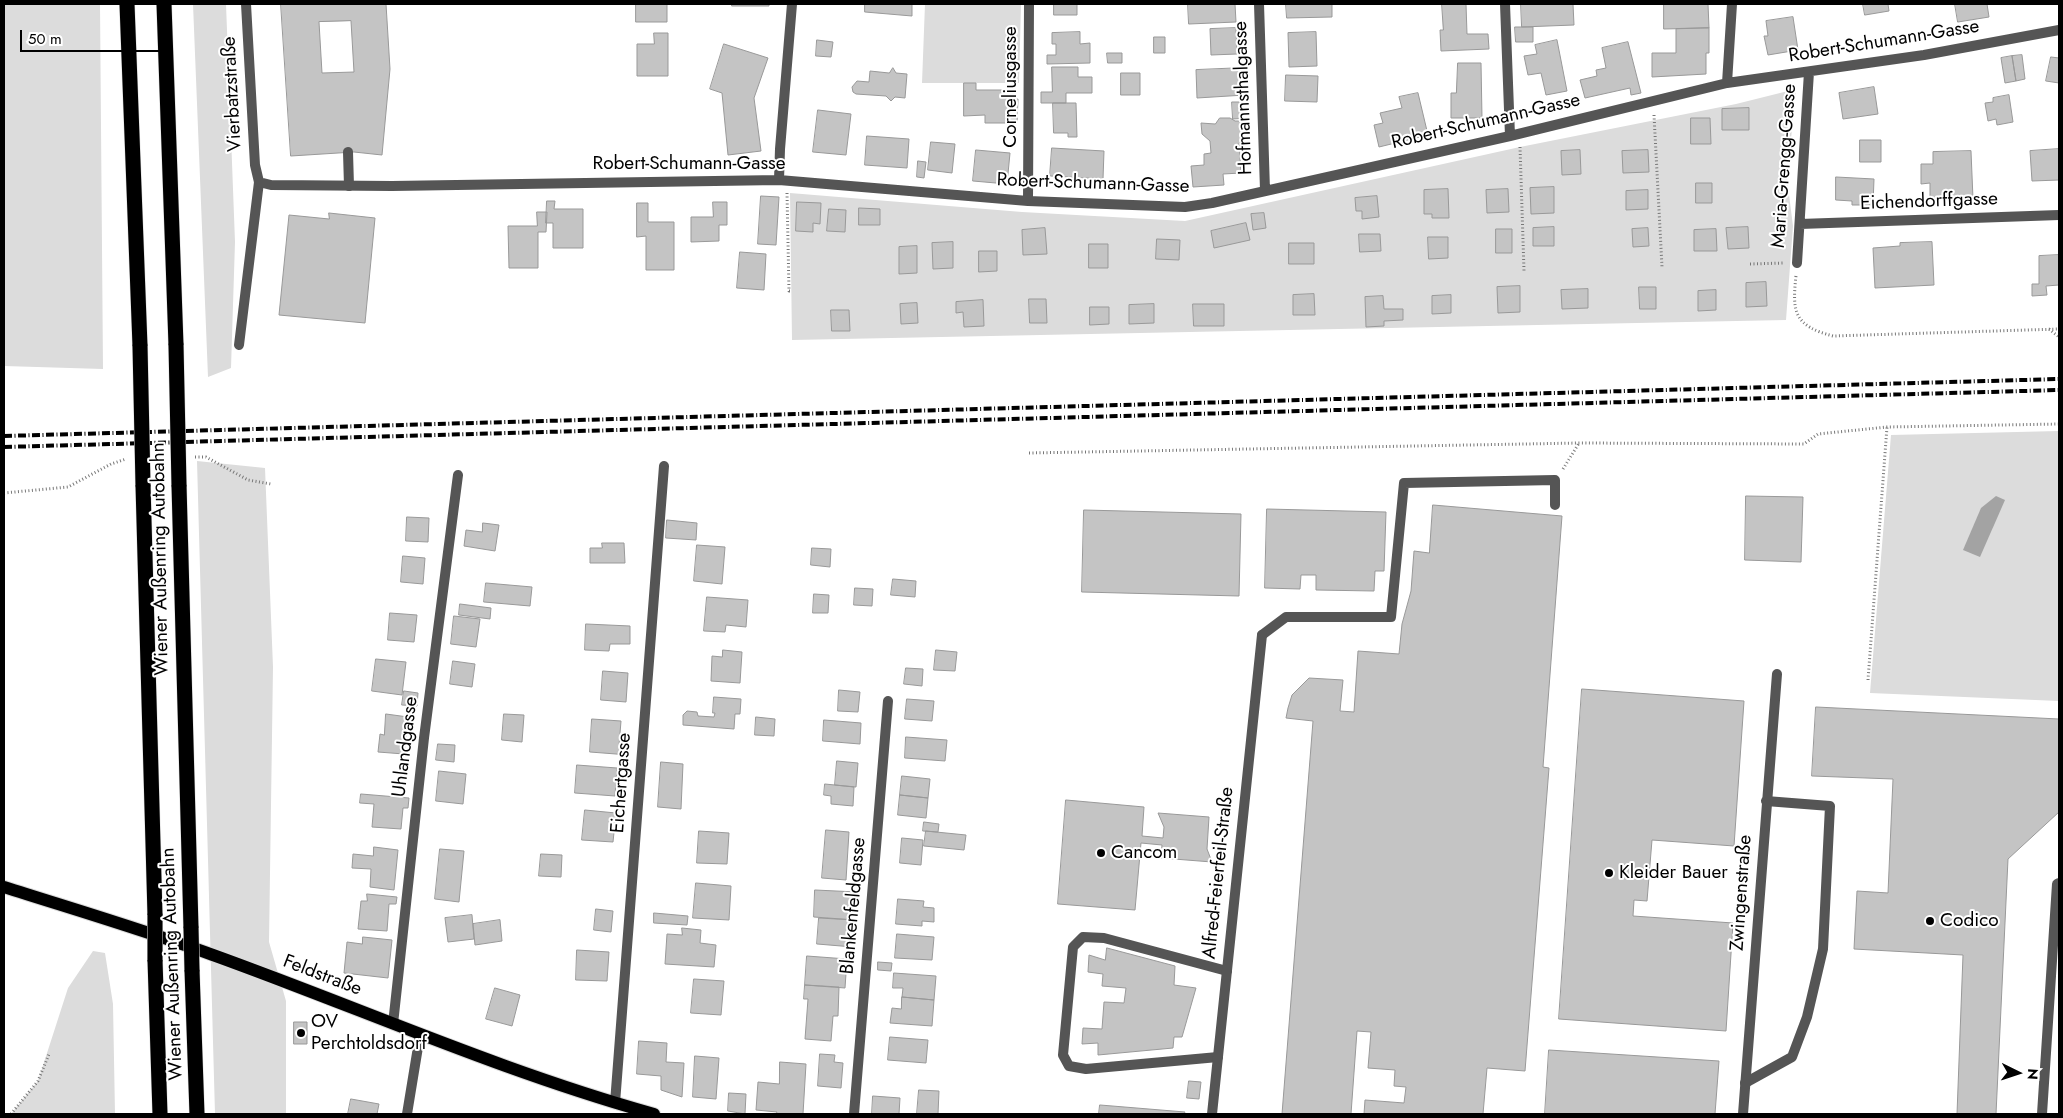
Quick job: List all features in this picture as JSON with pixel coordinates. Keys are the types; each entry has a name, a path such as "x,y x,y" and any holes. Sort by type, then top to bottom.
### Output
{"highway":[{"name":"Wiener Außenring Autobahn","path":"127,4 140,346 160,1114"},
{"name":"Wiener Außenring Autobahn","path":"164,4 176,345 197,1114"}],"main road":[{"name":"Feldstraße","path":"4,887 213,955 420,1036 615,1103 654,1114"}],"street":[{"name":"Vierbatzstraße","path":"239,345 259,182 255,165 246,4"},
{"path":"779,180 792,4"},
{"name":"Corneliusgasse","path":"1028,200 1029,4"},
{"name":"Hofmannsthalgasse","path":"1259,4 1265,190"},
{"path":"1505,4 1515,135"},
{"path":"1728,83 1732,4"},
{"name":"Robert-Schumann-Gasse","path":"259,182 285,186 349,186 779,180 1028,200 1186,207 1212,204 1265,190 1515,135 1728,83 1924,55 2059,30"},
{"name":"Maria-Grengg-Gasse","path":"1797,263 1808,72"},
{"path":"348,152 349,186"},
{"name":"Eichendorffgasse","path":"1800,224 2059,215"},
{"name":"Eichertgasse","path":"615,1103 664,466"},
{"name":"Uhlandgasse","path":"393,1024 424,738 458,475"},
{"name":"Alfred-Feierfeil-Straße","path":"1212,1114 1262,635 1286,617 1390,617 1404,483 1556,480 1555,505"},
{"name":"Zwingenstraße","path":"1742,1114 1776,674"},
{"name":"Blankenfeldgasse","path":"854,1114 888,701"},
{"path":"1745,1083 1792,1057 1807,1017 1823,949 1830,806 1766,801"},
{"path":"2042,1114 2057,884 2059,883"},
{"path":"1218,1057 1086,1069 1069,1066 1063,1055 1073,947 1083,937 1104,938 1226,971"},
{"path":"406,1114 420,1036"}],"path":[{"path":"1653,101 1662,267"},
{"path":"1515,135 1524,271"},
{"path":"779,180 787,192 789,291 792,291"},
{"path":"1750,264 1797,263 1793,300 1796,314 1811,329 1828,335 1844,337 2059,328"},
{"path":"2048,329 2059,337"},
{"path":"1029,453 1579,443 1804,444 1818,434 1887,427 2059,424"},
{"path":"1868,680 1887,427"},
{"path":"1566,465 1579,443"},
{"path":"206,457 248,480 271,484"},
{"path":"4,493 68,487 111,464 132,458"},
{"path":"11,1114 38,1081 49,1054"}],"shaded area":[{"path":"4,4 100,4 103,369 4,366"},
{"path":"193,4 226,4 235,242 231,368 208,377"},
{"path":"925,4 1021,4 1019,83 922,83"},
{"path":"1796,89 1787,179 1793,226 1786,320 792,340 790,193 1022,212 1185,221 1520,147 1736,104"},
{"path":"2059,431 2059,701 1870,693 1891,435"},
{"path":"197,461 265,468 273,667 269,942 286,1001 286,1114 215,1114"},
{"path":"1996,496 2005,500 1980,557 1963,550 1981,508"},
{"path":"93,951 105,953 113,1004 115,1114 11,1114 38,1081 68,988"}],"building":[{"path":"281,4 386,4 390,69 382,155 354,152 291,156","holes":["351,21 354,72 322,73 319,22"]},
{"path":"636,4 667,4 667,22 636,22"},
{"path":"732,4 769,4 769,6 732,6"},
{"path":"865,4 912,4 912,16 865,12"},
{"path":"1054,4 1077,4 1077,15 1054,15"},
{"path":"1188,4 1235,4 1236,22 1189,24"},
{"path":"1286,4 1332,4 1332,17 1287,18"},
{"path":"1442,4 1466,4 1467,34 1488,34 1489,49 1441,51 1440,30 1443,30"},
{"path":"1521,4 1573,4 1574,25 1522,27"},
{"path":"1664,4 1708,4 1709,28 1664,29"},
{"path":"1863,4 1888,4 1889,11 1865,15"},
{"path":"1955,4 1987,4 1989,17 1958,22"},
{"path":"1793,17 1798,50 1768,55 1764,36 1768,36 1766,21"},
{"path":"1515,27 1533,27 1533,42 1516,42"},
{"path":"1236,28 1237,54 1211,55 1210,29"},
{"path":"1709,28 1709,53 1706,53 1706,74 1652,77 1652,53 1676,53 1676,29"},
{"path":"1080,32 1080,44 1090,43 1090,63 1047,64 1047,55 1056,55 1056,44 1052,44 1052,33"},
{"path":"1316,32 1317,66 1289,67 1288,33"},
{"path":"654,33 668,33 668,76 637,76 637,44 654,44"},
{"path":"1154,37 1165,37 1165,53 1154,53"},
{"path":"817,40 833,42 831,57 816,56"},
{"path":"1557,40 1567,91 1546,95 1541,73 1528,75 1524,56 1537,54 1535,45"},
{"path":"1628,42 1641,93 1631,95 1630,88 1585,98 1580,80 1597,76 1596,70 1606,68 1602,48"},
{"path":"724,44 768,58 754,98 761,151 728,155 722,93 710,89"},
{"path":"1107,53 1122,53 1122,63 1108,63"},
{"path":"2022,55 2025,79 2016,81 2012,56"},
{"path":"2012,56 2016,81 2005,83 2001,58"},
{"path":"2051,57 2059,58 2059,83 2046,81"},
{"path":"1458,63 1481,63 1482,118 1451,118 1451,93 1456,93"},
{"path":"1052,67 1078,67 1078,77 1092,77 1092,93 1066,93 1066,103 1041,103 1041,92 1052,92"},
{"path":"893,68 896,73 907,74 905,98 895,97 891,101 886,96 856,94 853,92 852,87 857,81 869,82 870,71 889,73"},
{"path":"1243,68 1245,95 1197,98 1196,70"},
{"path":"1121,73 1140,73 1140,95 1121,95"},
{"path":"1286,75 1318,76 1317,102 1285,101"},
{"path":"964,83 976,83 976,90 1006,90 1006,99 1018,99 1017,123 985,123 985,115 964,116"},
{"path":"1874,87 1878,114 1843,119 1839,93"},
{"path":"1418,93 1428,135 1379,147 1374,125 1383,123 1380,113 1402,108 1399,97"},
{"path":"2009,95 2013,122 1997,125 1996,119 1988,121 1985,103 1993,102 1993,98"},
{"path":"1232,102 1248,102 1249,118 1233,119"},
{"path":"1053,103 1076,103 1077,137 1068,137 1068,133 1054,133"},
{"path":"1749,108 1749,130 1722,130 1722,109"},
{"path":"818,110 851,114 846,155 813,152"},
{"path":"1220,118 1244,121 1246,143 1239,143 1241,173 1223,174 1224,185 1193,187 1191,166 1204,165 1204,154 1211,153 1210,141 1202,134 1201,123 1215,124"},
{"path":"1691,118 1710,118 1711,144 1691,144"},
{"path":"867,136 909,139 907,168 865,165"},
{"path":"1860,140 1881,140 1881,162 1860,162"},
{"path":"931,142 955,144 952,173 928,170"},
{"path":"1052,148 1104,151 1103,179 1050,176"},
{"path":"2059,149 2059,180 2032,181 2030,151"},
{"path":"976,150 1010,153 1007,184 973,181"},
{"path":"1580,150 1581,174 1562,175 1561,151"},
{"path":"1648,150 1649,172 1623,173 1622,151"},
{"path":"1971,151 1973,199 1930,200 1930,183 1921,184 1921,164 1933,164 1933,152"},
{"path":"918,161 926,162 924,178 917,177"},
{"path":"1836,177 1874,179 1873,205 1852,205 1852,201 1836,200"},
{"path":"1696,183 1712,183 1712,203 1696,203"},
{"path":"1554,187 1554,213 1531,214 1530,188"},
{"path":"1448,189 1449,218 1432,218 1432,214 1424,214 1424,190"},
{"path":"1508,189 1509,212 1487,213 1486,190"},
{"path":"1648,190 1648,209 1626,210 1626,191"},
{"path":"761,196 779,197 776,245 758,244"},
{"path":"1377,196 1379,217 1362,219 1362,211 1356,211 1355,198"},
{"path":"547,201 555,201 554,209 583,209 583,248 553,248 553,223 546,223"},
{"path":"713,202 727,202 727,225 719,225 719,241 691,242 691,217 713,217"},
{"path":"797,202 821,203 820,224 813,223 813,232 796,231"},
{"path":"637,203 648,203 648,222 674,222 674,270 646,270 646,236 637,237"},
{"path":"859,208 880,209 880,225 859,225"},
{"path":"829,209 846,210 845,232 827,231"},
{"path":"537,212 547,212 546,232 538,232 538,268 509,268 508,226 537,226"},
{"path":"329,213 375,218 365,323 279,315 289,215 329,219"},
{"path":"1264,213 1266,228 1253,230 1251,214"},
{"path":"1246,223 1250,240 1214,248 1211,231"},
{"path":"1554,227 1554,246 1533,246 1533,228"},
{"path":"1748,227 1749,248 1728,249 1726,228"},
{"path":"1045,228 1047,254 1023,255 1022,230"},
{"path":"1648,228 1649,246 1633,247 1632,229"},
{"path":"1496,229 1512,229 1512,253 1496,253"},
{"path":"1716,229 1717,251 1694,251 1694,230"},
{"path":"1359,234 1380,234 1381,251 1360,252"},
{"path":"1428,237 1448,237 1448,258 1429,259"},
{"path":"1157,239 1180,240 1179,260 1156,259"},
{"path":"953,242 953,268 933,269 932,243"},
{"path":"1932,242 1934,285 1875,288 1873,248 1900,246 1900,243"},
{"path":"1289,243 1314,243 1314,264 1289,264"},
{"path":"1089,244 1108,244 1108,268 1089,268"},
{"path":"917,246 917,273 899,274 899,247"},
{"path":"979,251 997,251 997,271 979,272"},
{"path":"740,252 766,254 764,290 737,288"},
{"path":"2059,255 2059,285 2046,286 2047,295 2032,296 2032,284 2039,284 2039,256"},
{"path":"1766,282 1767,306 1746,307 1746,283"},
{"path":"1520,286 1520,312 1498,313 1497,287"},
{"path":"1639,287 1656,287 1656,309 1640,309"},
{"path":"1588,289 1588,308 1562,309 1561,290"},
{"path":"1716,290 1716,310 1698,311 1698,291"},
{"path":"1314,294 1315,315 1293,315 1293,295"},
{"path":"1451,295 1451,313 1432,314 1432,296"},
{"path":"1383,296 1384,309 1403,309 1403,320 1384,321 1384,326 1366,327 1365,297"},
{"path":"1029,299 1046,299 1047,323 1030,323"},
{"path":"983,300 984,326 964,327 963,312 956,313 956,302"},
{"path":"917,303 918,323 901,324 900,304"},
{"path":"1154,304 1154,323 1129,324 1129,305"},
{"path":"1193,304 1224,304 1224,326 1194,326"},
{"path":"1090,307 1109,307 1109,324 1090,325"},
{"path":"831,310 849,310 850,331 832,331"},
{"path":"1746,496 1803,497 1801,562 1745,560"},
{"path":"1433,505 1562,516 1543,767 1549,768 1525,1071 1487,1068 1483,1114 1364,1114 1365,1100 1404,1103 1406,1087 1394,1086 1395,1070 1368,1068 1371,1032 1357,1031 1351,1114 1282,1114 1313,721 1286,718 1288,708 1292,695 1309,678 1343,680 1340,711 1354,712 1358,651 1399,654 1402,624 1411,591 1414,551 1429,553"},
{"path":"1267,509 1386,512 1384,571 1375,571 1374,591 1316,590 1316,575 1301,575 1300,589 1265,588"},
{"path":"1084,510 1241,514 1239,596 1082,592"},
{"path":"407,517 429,518 428,542 406,541"},
{"path":"667,520 697,523 696,540 666,538"},
{"path":"483,523 499,525 495,551 464,546 466,530 482,532"},
{"path":"602,543 624,543 625,563 590,563 590,548 602,548"},
{"path":"697,545 725,547 722,584 694,581"},
{"path":"812,548 831,549 830,567 811,565"},
{"path":"403,556 425,558 423,584 401,582"},
{"path":"893,579 916,581 915,597 891,595"},
{"path":"486,583 532,587 530,606 484,602"},
{"path":"855,588 873,589 872,606 854,605"},
{"path":"814,594 829,595 828,613 813,613"},
{"path":"707,597 748,600 746,627 726,625 725,632 704,631"},
{"path":"460,604 491,608 490,619 459,615"},
{"path":"390,613 417,615 414,642 388,640"},
{"path":"454,616 480,619 476,647 451,644"},
{"path":"586,624 630,626 630,644 610,644 609,651 585,650"},
{"path":"723,650 742,652 740,683 711,681 712,656 722,657"},
{"path":"936,650 957,652 955,671 934,670"},
{"path":"376,659 406,662 402,695 372,691"},
{"path":"453,661 475,664 472,687 450,684"},
{"path":"906,668 923,669 922,686 904,684"},
{"path":"603,671 628,673 626,702 601,700"},
{"name":"Kleider Bauer","path":"1582,689 1744,701 1734,846 1652,840 1647,901 1634,900 1633,916 1733,923 1726,1031 1559,1019"},
{"path":"839,690 860,692 858,712 838,711"},
{"path":"404,691 418,693 417,706 402,705"},
{"path":"714,697 741,699 740,714 735,714 734,729 683,725 683,715 687,711 697,712 698,716 714,717"},
{"path":"907,699 934,701 932,721 905,719"},
{"name":"Codico","path":"1816,707 2059,719 2059,812 2008,859 1996,1114 1957,1114 1963,955 1854,949 1857,891 1888,893 1893,779 1812,776"},
{"path":"386,714 408,717 404,754 378,752 380,734 384,735"},
{"path":"504,714 524,715 522,742 502,740"},
{"path":"756,717 775,719 774,736 755,735"},
{"path":"592,719 621,721 619,746 629,747 629,755 590,752"},
{"path":"824,720 861,723 860,744 823,741"},
{"path":"906,737 947,740 945,761 905,758"},
{"path":"438,744 455,745 454,762 436,760"},
{"path":"837,761 858,763 856,787 835,785"},
{"path":"661,762 683,764 681,809 658,807"},
{"path":"577,765 617,768 615,796 575,793"},
{"path":"439,771 466,774 463,804 436,801"},
{"path":"902,776 930,779 928,798 900,795"},
{"path":"825,784 854,787 853,806 831,804 831,796 824,795"},
{"path":"361,794 409,798 408,808 403,808 401,829 372,827 374,804 360,803"},
{"path":"900,795 928,798 926,818 898,815"},
{"name":"Cancom","path":"1066,800 1144,807 1142,836 1163,838 1164,827 1158,813 1209,817 1207,849 1212,862 1161,858 1162,845 1141,843 1135,910 1058,904"},
{"path":"585,810 616,813 613,842 582,840"},
{"path":"924,822 939,824 938,832 923,831"},
{"path":"826,830 849,832 846,880 822,878"},
{"path":"699,831 729,833 727,864 697,863"},
{"path":"926,831 966,835 964,850 924,846"},
{"path":"902,838 923,840 921,865 900,863"},
{"path":"374,847 398,850 394,890 370,887 371,869 352,868 353,854 373,856"},
{"path":"440,849 464,851 459,902 435,899"},
{"path":"541,854 562,855 561,877 539,876"},
{"path":"696,883 731,886 729,920 693,918"},
{"path":"815,890 857,892 855,920 814,917"},
{"path":"367,894 397,897 396,904 389,904 387,931 358,929 361,901 367,901"},
{"path":"898,899 924,901 923,907 934,908 934,922 922,921 922,926 896,924"},
{"path":"596,909 613,911 611,932 594,930"},
{"path":"654,913 688,916 687,925 654,923"},
{"path":"472,915 474,939 448,942 445,918"},
{"path":"819,918 855,920 853,947 817,944"},
{"path":"500,920 502,941 475,945 473,924"},
{"path":"682,928 701,930 700,943 716,945 714,967 665,964 667,934 682,935"},
{"path":"897,934 934,937 932,960 895,958"},
{"path":"363,937 392,940 388,978 344,973 347,942 362,944"},
{"path":"1107,948 1175,966 1174,985 1196,988 1182,1037 1174,1037 1173,1048 1098,1055 1098,1043 1082,1044 1083,1028 1102,1029 1104,1002 1124,1003 1126,988 1102,986 1103,974 1088,972 1089,955 1105,960"},
{"path":"577,950 609,952 607,981 576,980"},
{"path":"807,956 847,959 845,988 805,985"},
{"path":"878,962 892,963 891,971 878,970"},
{"path":"894,973 936,976 934,1000 902,997 903,988 893,988"},
{"path":"694,979 724,981 721,1015 691,1013"},
{"path":"805,985 839,987 838,1016 833,1016 831,1041 805,1039 808,999 804,999"},
{"path":"495,988 520,995 512,1026 486,1019"},
{"path":"902,997 934,1000 932,1026 890,1023 892,1008 901,1009"},
{"name":"OV Perchtoldsdorf","path":"294,1022 307,1022 307,1044 294,1044"},
{"path":"890,1037 928,1040 926,1063 888,1060"},
{"path":"639,1041 667,1043 666,1062 684,1063 682,1097 661,1090 661,1076 637,1074"},
{"path":"1549,1050 1719,1061 1715,1114 1545,1114"},
{"path":"820,1054 835,1055 834,1062 843,1063 841,1088 818,1086"},
{"path":"695,1056 719,1058 716,1099 693,1097"},
{"path":"780,1062 806,1064 803,1114 776,1114 777,1112 756,1110 758,1082 779,1084"},
{"path":"1189,1081 1201,1082 1199,1099 1187,1098"},
{"path":"919,1090 939,1091 938,1114 917,1114"},
{"path":"729,1093 746,1094 745,1114 728,1111"},
{"path":"873,1096 900,1098 899,1114 872,1114"},
{"path":"351,1099 379,1104 377,1114 348,1114"},
{"path":"1100,1105 1185,1112 1184,1114 1099,1114"}],"railway":[{"path":"4,436 2059,379"},
{"path":"4,447 2059,390"}],"place":[{"name":"Cancom","path":"1101,853"},
{"name":"Kleider Bauer","path":"1609,873"},
{"name":"Codico","path":"1930,921"},
{"name":"OV Perchtoldsdorf","path":"301,1033"}]}
